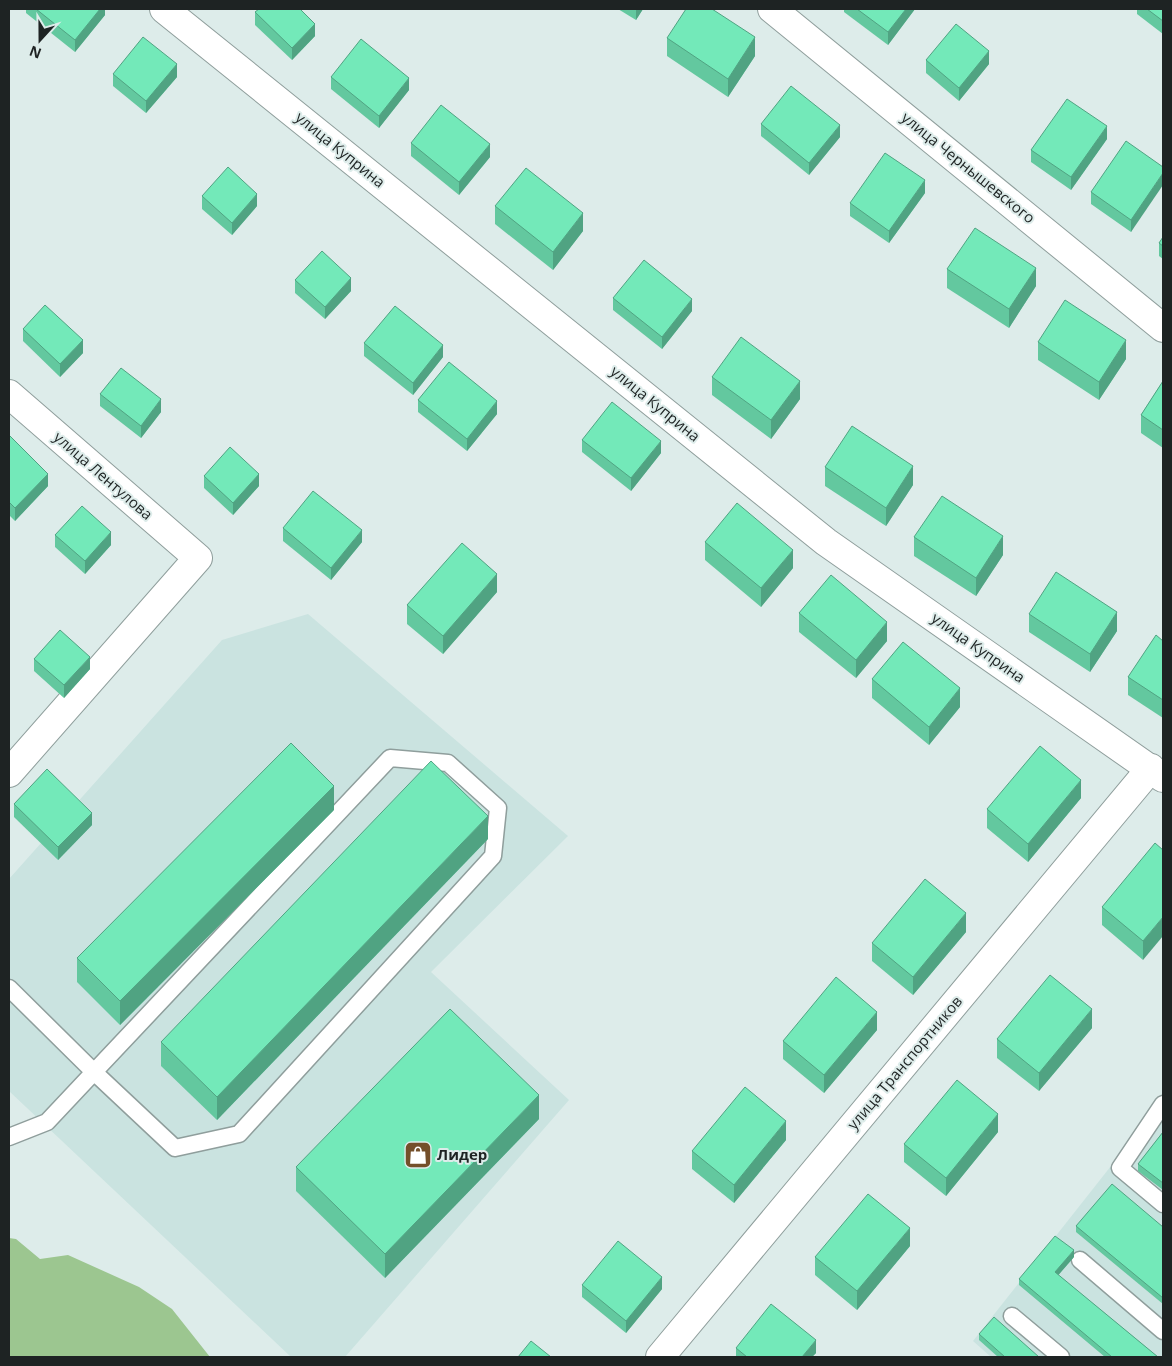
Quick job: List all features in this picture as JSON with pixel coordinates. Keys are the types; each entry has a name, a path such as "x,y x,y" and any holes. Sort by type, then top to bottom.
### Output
{"street":[{"name":"улица Куприна","path":"164,9 826,542 1157,773"},
{"name":"улица Чернышевского","path":"772,9 1163,328"},
{"name":"улица Лентулова","path":"9,394 198,558 9,773"},
{"name":"улица Транспортников","path":"660,1357 1157,773"}],"lane":[{"path":"9,988 94,1072 175,1148 239,1134 493,856 498,808 448,763 390,758 94,1072 47,1122 9,1137"},
{"path":"1163,1104 1120,1168 1163,1204"},
{"path":"1080,1260 1163,1331"},
{"path":"1012,1316 1061,1357"}],"shaded area":[{"path":"308,614 568,836 431,972 569,1100 345,1357 291,1357 9,1091 9,879 222,640"},
{"path":"1163,1100 1163,1357 991,1357 973,1341"}],"green space":[{"path":"9,1238 16,1239 40,1259 68,1255 139,1287 172,1309 210,1357 9,1357"}],"building":[{"path":"36,9 100,9 75,40"},
{"path":"259,9 300,9 315,24 292,48 255,12"},
{"path":"686,9 712,9 755,37 728,79 667,38"},
{"path":"857,9 906,9 888,32"},
{"path":"1147,9 1163,9 1163,21"},
{"path":"956,24 989,51 959,88 926,60"},
{"path":"143,37 177,64 146,101 113,74"},
{"path":"361,39 409,78 379,116 331,77"},
{"path":"791,86 840,125 809,163 761,124"},
{"path":"1067,99 1107,126 1071,177 1031,150"},
{"path":"441,105 490,144 459,182 411,143"},
{"path":"1126,141 1163,167 1163,173 1131,220 1091,192"},
{"path":"885,153 925,180 889,231 850,203"},
{"path":"228,167 257,194 232,223 202,196"},
{"path":"526,168 583,213 553,252 495,206"},
{"path":"975,228 1036,268 1009,309 947,269"},
{"path":"1163,237 1163,246 1159,243"},
{"path":"322,251 351,278 325,307 295,280"},
{"path":"644,260 692,299 662,337 613,298"},
{"path":"1065,300 1126,340 1099,382 1038,342"},
{"path":"45,305 83,340 60,364 23,329"},
{"path":"395,306 443,345 413,383 364,343"},
{"path":"741,337 800,381 771,420 712,377"},
{"path":"449,362 497,401 467,439 418,400"},
{"path":"121,368 161,399 141,426 100,394"},
{"path":"1163,381 1163,430 1141,415"},
{"path":"612,402 661,441 631,478 582,440"},
{"path":"852,426 913,466 886,508 825,467"},
{"path":"9,435 48,474 15,508 9,502"},
{"path":"230,447 259,474 233,503 204,476"},
{"path":"313,491 362,530 331,568 283,528"},
{"path":"942,496 1003,536 976,578 914,537"},
{"path":"737,503 793,550 761,588 705,542"},
{"path":"82,506 111,532 85,561 55,535"},
{"path":"462,543 497,574 443,636 407,605"},
{"path":"1056,572 1117,612 1090,654 1029,614"},
{"path":"831,575 887,622 856,660 799,613"},
{"path":"60,630 90,657 64,685 34,659"},
{"path":"1156,635 1163,641 1163,700 1128,677"},
{"path":"903,642 960,688 929,727 872,679"},
{"path":"291,743 334,786 120,1001 77,958"},
{"path":"1040,746 1081,780 1028,844 987,809"},
{"path":"431,761 488,816 217,1097 161,1042"},
{"path":"47,769 92,813 58,847 14,804"},
{"path":"1155,843 1163,850 1163,917 1143,941 1102,907"},
{"path":"925,879 966,913 913,977 872,943"},
{"path":"1050,975 1092,1009 1039,1073 997,1039"},
{"path":"836,977 877,1012 824,1075 783,1041"},
{"name":"Лидер","path":"450,1009 539,1095 385,1254 296,1167"},
{"path":"957,1080 998,1114 946,1178 904,1144"},
{"path":"745,1087 786,1121 734,1185 692,1151"},
{"path":"1163,1132 1163,1183 1138,1164"},
{"path":"1112,1184 1163,1227 1163,1298 1076,1226"},
{"path":"868,1194 910,1228 857,1291 815,1257"},
{"path":"1055,1236 1074,1250 1055,1272 1158,1357 1112,1357 1019,1279"},
{"path":"618,1241 662,1277 626,1321 582,1285"},
{"path":"771,1304 816,1340 802,1357 747,1357 736,1348"},
{"path":"994,1317 1039,1357 1005,1357 979,1334"},
{"path":"531,1341 551,1357 518,1357"}],"place":[{"name":"Лидер","path":"418,1155"}]}
